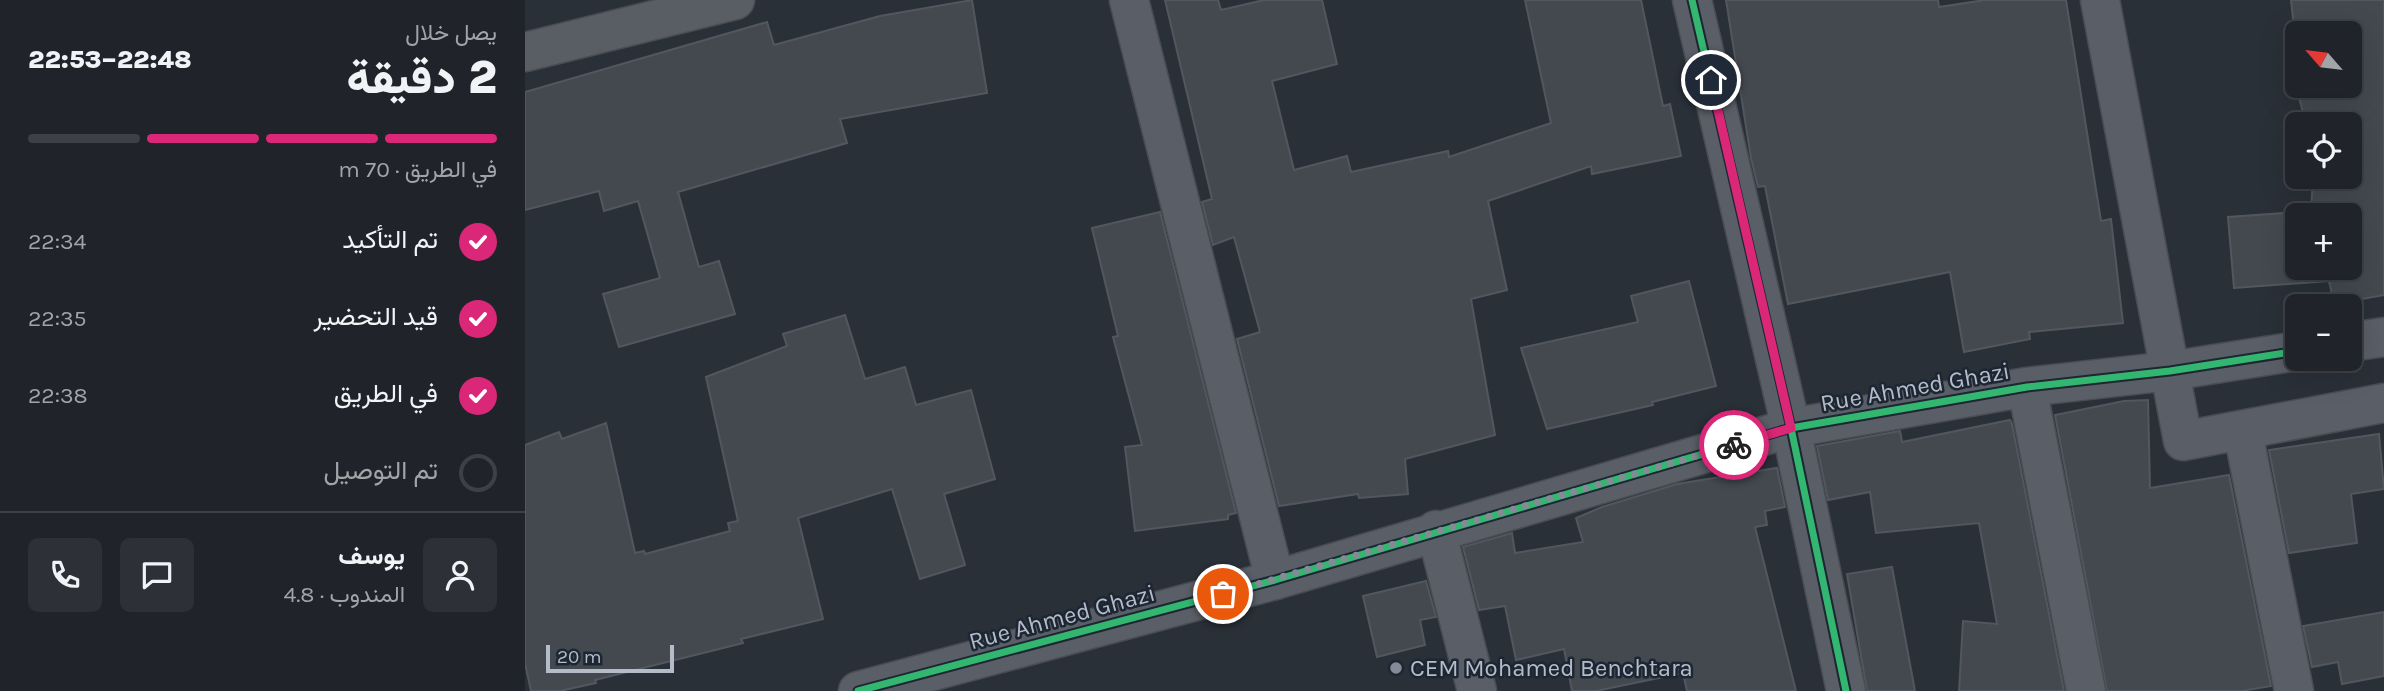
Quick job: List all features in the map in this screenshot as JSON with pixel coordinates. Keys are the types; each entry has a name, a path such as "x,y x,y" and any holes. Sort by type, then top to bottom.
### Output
{"main road":[{"path":"525,52 735,0"}],"street":[{"path":"1129,0 1275,580"},
{"path":"1692,0 1791,428 1846,691"},
{"path":"2100,0 2183,442 2384,403"},
{"path":"2362,340 2384,337"},
{"name":"Rue Ahmed Ghazi","path":"858,691 1275,580 1436,530 1791,428 2027,387 2170,371 2285,353"},
{"path":"2027,387 2086,691"},
{"path":"2243,432 2294,691"},
{"path":"1436,530 1477,691"}],"building":[{"path":"972,0 987,93 840,119 847,143 678,192 699,267 719,261 735,314 619,347 603,294 660,278 638,201 604,211 599,191 525,210 525,92 767,22 774,45 880,16"},
{"path":"1165,0 1218,0 1221,10 1264,0 1322,0 1337,64 1272,81 1294,170 1347,156 1351,172 1448,151 1449,157 1551,123 1525,0 1641,0 1663,106 1670,104 1681,156 1592,174 1591,166 1488,201 1507,290 1471,299 1495,435 1405,459 1408,494 1359,498 1358,494 1279,506 1237,339 1260,332 1234,237 1213,245 1202,202 1212,199"},
{"path":"1726,0 1938,0 1939,7 1985,0 2066,0 2101,221 2111,219 2123,323 2029,332 2030,339 1964,352 1950,272 1788,304 1765,186 1758,187 1751,158"},
{"path":"2291,0 2384,0 2384,295 2362,299 2362,294 2332,294 2329,281 2234,288 2228,217 2285,213 2285,280 2362,280 2362,203 2311,203 2312,189 2362,189 2362,112 2303,112 2299,98 2363,98 2363,21 2293,21"},
{"path":"1160,212 1236,513 1228,515 1228,519 1135,531 1125,447 1142,445 1113,337 1118,336 1092,228"},
{"path":"1689,281 1716,386 1652,402 1653,405 1547,429 1521,348 1638,322 1631,296"},
{"path":"845,315 865,379 905,367 916,405 971,390 995,479 944,494 965,565 920,579 892,489 798,518 823,619 741,639 743,643 595,680 596,683 560,691 531,691 525,663 525,445 559,432 562,439 606,423 635,553 644,551 645,554 730,531 728,523 738,521 706,377 787,346 783,334"},
{"path":"2148,400 2150,488 2229,475 2271,686 2242,691 2107,691 2055,415 2124,401"},
{"path":"2010,420 2064,691 1959,691 1963,621 1997,624 1979,523 1876,533 1870,492 1828,500 1817,446 1900,431 1902,442"},
{"path":"2379,434 2384,489 2351,494 2357,543 2289,553 2269,450"},
{"path":"1777,468 1785,507 1765,511 1767,525 1755,527 1796,691 1687,691 1683,673 1596,691 1572,691 1564,649 1516,660 1505,606 1479,610 1463,547 1512,533 1515,553 1583,542 1576,518 1602,507 1677,484"},
{"path":"1892,567 1915,691 1867,691 1847,574"},
{"path":"1426,581 1436,617 1420,620 1425,645 1377,657 1363,596"},
{"path":"2384,612 2384,676 2342,684 2338,662 2312,667 2303,626"}],"cycle path":[{"path":"1692,0 1791,428 1846,691"},
{"path":"858,691 1275,580 1791,428 2027,387 2170,371 2285,353"}],"way so far":[{"path":"1223,594 1734,445"}],"place":[{"name":"CEM Mohamed Benchtara","path":"1396,668"}],"route":[{"path":"1711,80 1791,428 1734,445"}]}
